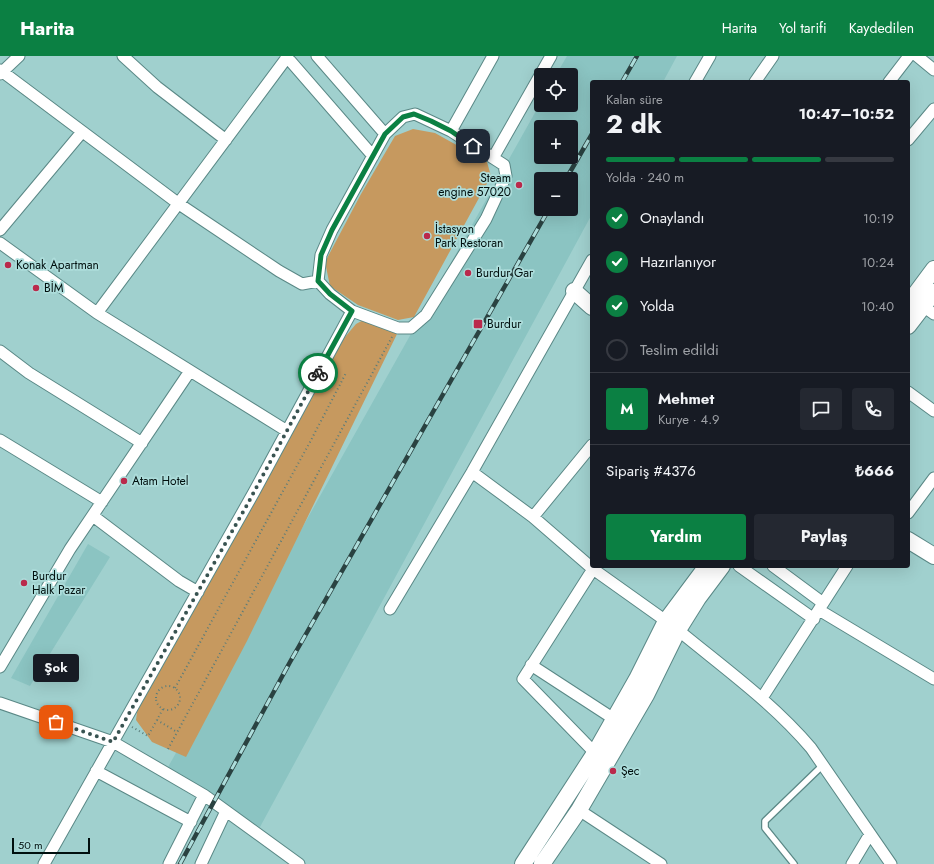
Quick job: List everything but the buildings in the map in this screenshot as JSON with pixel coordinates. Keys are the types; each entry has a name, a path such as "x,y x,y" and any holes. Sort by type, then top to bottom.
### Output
{"main road":[{"path":"910,321 918,300 934,269"},
{"path":"574,291 590,305"},
{"path":"918,300 934,292"},
{"path":"910,541 934,556"},
{"path":"523,864 595,753 706,568"},
{"path":"542,864 579,810 646,695 672,626 698,598 720,568"}],"street":[{"path":"19,56 1,72 179,204 279,271 302,284 318,281"},
{"path":"123,56 157,87 226,140"},
{"path":"97,313 287,56 372,156"},
{"path":"317,56 385,134"},
{"path":"451,131 493,56"},
{"path":"493,158 551,56"},
{"path":"695,80 710,56"},
{"path":"756,80 773,56"},
{"path":"891,80 909,56"},
{"path":"917,56 934,70"},
{"path":"910,138 934,109"},
{"path":"414,114 451,131 504,165 506,176 486,219 426,315 411,328 398,328 352,311 330,294 318,281 321,255 372,156 385,134 403,117 414,114"},
{"path":"0,230 82,132"},
{"path":"0,243 97,313 287,431"},
{"path":"390,609 472,472 590,263"},
{"path":"44,864 198,592 352,311"},
{"path":"0,351 29,372 142,443"},
{"path":"0,667 70,549 190,371"},
{"path":"910,393 934,411"},
{"path":"0,440 102,502"},
{"path":"533,517 590,449"},
{"path":"472,472 533,517 590,566"},
{"path":"910,510 934,478"},
{"path":"93,516 179,581 198,592"},
{"path":"743,568 934,678"},
{"path":"775,568 819,611"},
{"path":"762,698 846,568"},
{"path":"595,753 524,679 593,569 672,626 762,698 797,731 823,765 891,864"},
{"path":"531,666 614,719"},
{"path":"0,703 113,742 204,795 300,864"},
{"path":"96,771 190,822"},
{"path":"169,864 204,795"},
{"path":"579,810 661,864"},
{"path":"201,864 226,811"},
{"path":"852,864 870,834"}],"lane":[{"path":"794,864 765,828 765,821 823,765"}],"path":[{"path":"168,749 392,336"},
{"path":"175,688 310,442 346,373"},
{"path":"163,687 175,688 180,694 180,702 175,709 167,711 163,709 157,703 158,692 163,687"},
{"path":"124,722 148,736 163,709"},
{"path":"156,720 177,732"}],"shaded area":[{"path":"567,56 677,56 664,80 590,80 590,218 260,827 163,776 535,112 578,112 578,68 560,68"},
{"path":"413,129 435,133 487,162 491,176 414,317 398,320 358,305 330,286 325,262 361,194 395,136"},
{"path":"367,318 378,322 397,334 247,641 186,757 152,742 136,720 139,698 345,337 356,324"},
{"path":"88,544 110,557 30,686 11,678"}],"railway":[{"path":"623,80 637,56"},
{"path":"570,172 590,137"},
{"path":"180,864 290,662 545,216"}],"way so far":[{"path":"56,722 113,742 247,505 318,373"}],"place":[{"name":"Steam engine 57020","path":"519,185"},
{"name":"İstasyon Park Restoran","path":"427,236"},
{"name":"Konak Apartman","path":"8,265"},
{"name":"Burdur Gar","path":"468,273"},
{"name":"BİM","path":"36,288"},
{"name":"Burdur","path":"478,324"},
{"name":"Atam Hotel","path":"124,481"},
{"name":"Burdur Halk Pazar","path":"24,583"},
{"name":"Şok","path":"56,722"},
{"name":"Şec","path":"613,771"}],"route":[{"path":"318,373 352,311 330,294 318,281 321,255 332,230 385,134 403,117 414,114 451,131 473,146"}]}
